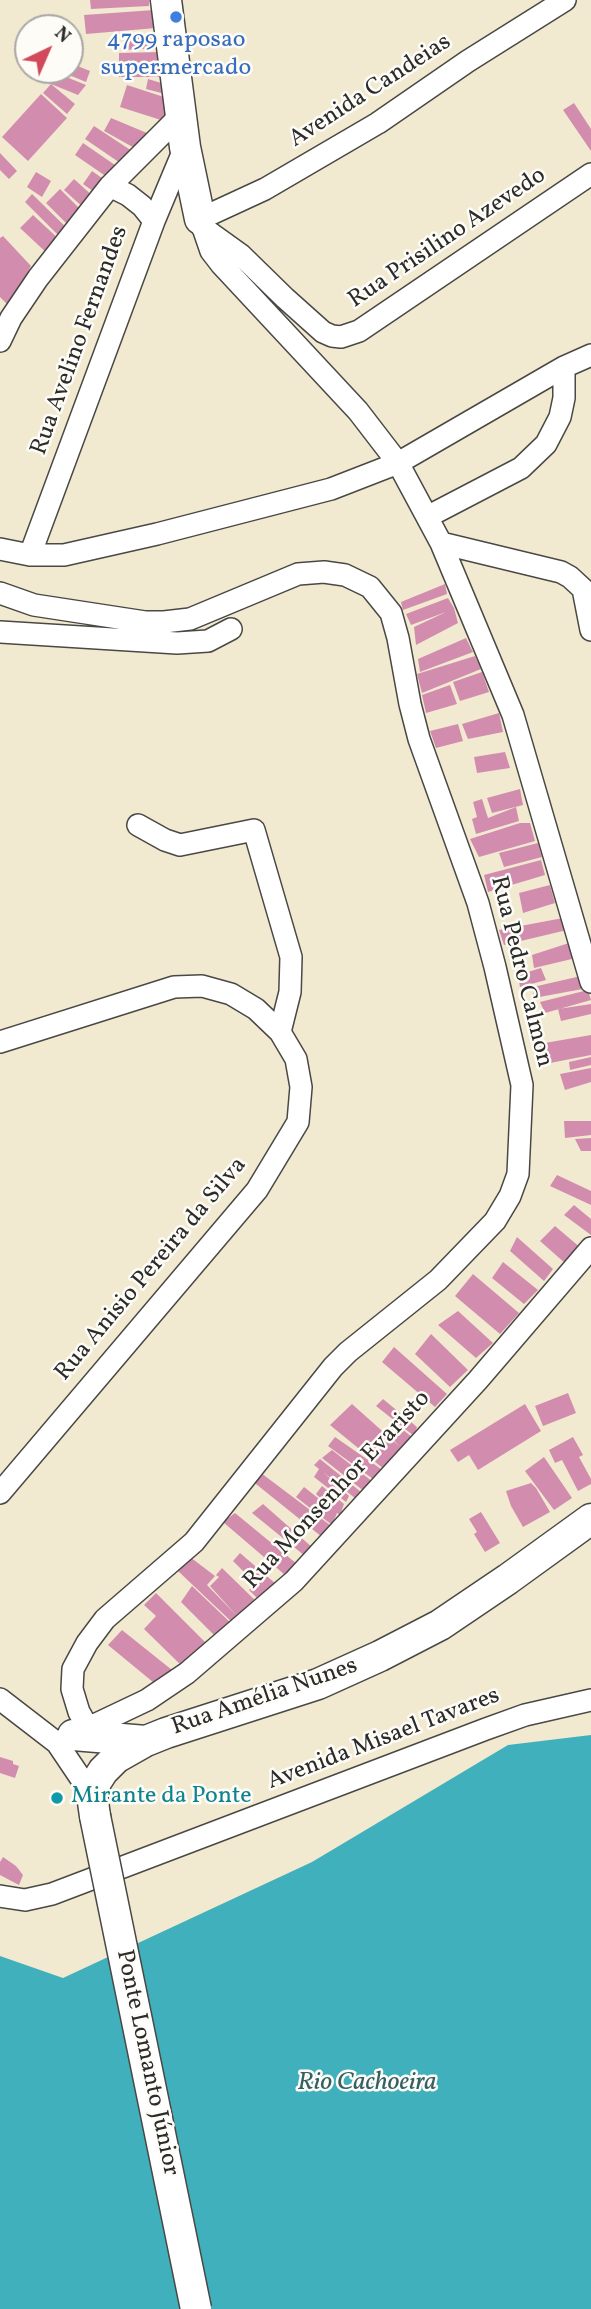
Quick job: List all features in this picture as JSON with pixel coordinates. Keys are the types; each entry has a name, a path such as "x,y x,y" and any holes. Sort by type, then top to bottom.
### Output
{"main road":[{"path":"166,0 180,116 201,223"},
{"name":"Rua Amélia Nunes","path":"94,1806 103,1771 116,1758 146,1741 318,1685 380,1656 440,1625 591,1520"},
{"path":"73,1735 146,1741"},
{"name":"Ponte Lomanto Júnior","path":"94,1806 196,2309"}],"street":[{"name":"Avenida Candeias","path":"201,223 265,190 378,124 468,61 565,0"},
{"path":"0,341 11,318 38,278 110,186 180,116"},
{"name":"Rua Avelino Fernandes","path":"30,555 154,221 185,147"},
{"name":"Rua Prisilino Azevedo","path":"201,223 241,255 323,332 341,337 359,331 591,174"},
{"path":"110,186 142,206 154,221"},
{"path":"201,223 211,251 221,264 349,401 398,463 441,543 513,715 591,982"},
{"path":"0,550 30,555 64,555 183,528 331,489 398,463 564,367 591,355"},
{"path":"427,517 521,468 546,444 560,417 565,398 564,367"},
{"path":"441,543 561,572 570,577 583,589 591,630"},
{"name":"Rua Pedro Calmon","path":"0,593 46,607 145,622 164,622 190,619 298,574 324,572 345,575 370,587 391,613 419,739 478,903 522,1086 518,1174 510,1196 495,1220 438,1280 332,1367 194,1542 105,1619 87,1643 73,1669 72,1689 79,1712 73,1735"},
{"path":"0,632 177,643 208,641 231,629"},
{"path":"138,825 180,845 254,830 291,957 290,992 280,1032"},
{"name":"Rua Anisio Pereira da Silva","path":"0,1042 174,987 202,986 230,994 256,1009 280,1032 296,1059 301,1087 298,1122 257,1190 0,1493"},
{"name":"Rua Monsenhor Evaristo","path":"73,1735 147,1700 187,1673 294,1581 478,1380 591,1248"},
{"path":"0,1699 73,1735 94,1806"},
{"name":"Avenida Misael Tavares","path":"0,1896 25,1900 52,1894 486,1729 526,1715 591,1700"}],"water":[{"name":"Rio Cachoeira","path":"591,1735 591,2309 0,2309 0,1956 63,1978 312,1862 508,1745"}],"building":[{"path":"90,0 149,0 149,6 91,9"},
{"path":"154,10 156,28 86,34 84,15"},
{"path":"156,35 157,48 125,50 124,37"},
{"path":"161,52 161,77 119,77 119,53"},
{"path":"84,69 90,71 86,82 84,81"},
{"path":"148,79 168,85 165,94 146,89"},
{"path":"51,84 86,85 78,95"},
{"path":"51,84 75,104 67,114 43,93"},
{"path":"127,85 170,99 164,121 120,107"},
{"path":"41,94 67,118 28,161 2,137"},
{"path":"574,103 591,129 591,151 563,110"},
{"path":"111,118 147,133 138,150 104,131"},
{"path":"94,126 135,153 126,167 85,139"},
{"path":"83,143 115,165 107,177 75,155"},
{"path":"0,153 17,171 9,179 0,170"},
{"path":"92,171 109,183 100,196 83,184"},
{"path":"36,172 51,181 42,197 27,187"},
{"path":"74,179 96,199 86,210 64,190"},
{"path":"60,189 85,214 71,228 46,203"},
{"path":"32,194 71,232 63,240 25,202"},
{"path":"33,215 62,242 50,256 20,228"},
{"path":"3,236 31,266 9,306 0,297 0,238"},
{"path":"445,584 447,594 403,610 401,602"},
{"path":"448,598 458,623 416,645 414,627 446,612 411,625 406,614"},
{"path":"466,638 473,652 420,672 418,659"},
{"path":"475,656 481,669 422,693 417,674"},
{"path":"482,672 489,692 460,701 453,682"},
{"path":"450,685 457,704 426,713 422,695"},
{"path":"499,713 503,732 468,739 462,724"},
{"path":"458,724 463,741 436,748 430,731"},
{"path":"505,752 510,768 477,773 474,757"},
{"path":"520,789 523,805 492,813 487,798"},
{"path":"482,799 488,818 516,807 519,821 476,834 472,819 477,817 473,802"},
{"path":"520,823 530,823 535,841 479,857 470,839"},
{"path":"538,843 542,857 504,867 499,853"},
{"path":"541,860 545,875 488,892 484,875"},
{"path":"550,885 555,903 523,913 519,893"},
{"path":"563,918 567,930 504,945 499,930"},
{"path":"572,942 576,958 534,968 532,955"},
{"path":"541,968 546,980 520,987 518,975"},
{"path":"581,976 588,988 534,998 533,987"},
{"path":"588,990 591,1000 545,1013 540,1002"},
{"path":"591,1004 591,1014 561,1021 558,1009"},
{"path":"591,1035 591,1055 545,1064 539,1044"},
{"path":"591,1057 591,1065 570,1070 569,1062"},
{"path":"591,1068 591,1082 565,1090 560,1074"},
{"path":"564,1121 591,1121 591,1135 565,1138"},
{"path":"591,1138 591,1151 581,1151 575,1139"},
{"path":"557,1175 591,1191 591,1205 550,1186"},
{"path":"574,1205 591,1219 591,1235 564,1215"},
{"path":"555,1226 582,1249 566,1264 540,1241"},
{"path":"517,1237 553,1269 544,1281 510,1251"},
{"path":"503,1262 538,1290 524,1304 492,1278"},
{"path":"473,1274 519,1313 500,1334 455,1296"},
{"path":"458,1311 493,1343 476,1358 438,1325"},
{"path":"431,1334 468,1370 450,1387 415,1354"},
{"path":"394,1347 447,1394 435,1407 382,1362"},
{"path":"568,1393 576,1413 543,1426 535,1406"},
{"path":"383,1399 417,1427 414,1436 376,1406"},
{"path":"352,1404 399,1446 387,1433 393,1422 412,1437 385,1470 330,1425"},
{"path":"525,1404 541,1431 478,1470 469,1455 458,1462 450,1450"},
{"path":"335,1437 381,1469 373,1479 328,1446"},
{"path":"573,1437 583,1455 579,1457 591,1479 591,1484 578,1491 562,1460 555,1463 549,1450"},
{"path":"332,1450 373,1482 365,1492 322,1458"},
{"path":"544,1457 572,1498 554,1510 525,1471"},
{"path":"320,1459 361,1492 356,1499 323,1472 349,1496 346,1502 314,1477 319,1469 314,1465"},
{"path":"261,1473 330,1525 322,1537 251,1480"},
{"path":"531,1483 550,1512 523,1527 506,1491"},
{"path":"322,1486 344,1504 332,1525 296,1497 304,1487 333,1510 316,1494"},
{"path":"263,1504 313,1548 305,1556 252,1513"},
{"path":"481,1512 500,1543 485,1552 469,1519"},
{"path":"235,1513 297,1564 285,1575 223,1522"},
{"path":"240,1553 276,1584 261,1602 249,1590 255,1583 233,1561"},
{"path":"190,1557 215,1576 207,1585 237,1616 210,1586 219,1577 216,1575 222,1568 259,1604 235,1625 178,1571"},
{"path":"192,1586 234,1626 220,1641 181,1602"},
{"path":"156,1593 207,1644 185,1669 144,1629 156,1616 144,1605"},
{"path":"122,1630 172,1670 159,1687 108,1645"},
{"path":"0,1757 19,1766 15,1778 0,1773"},
{"path":"3,1857 23,1875 19,1885 0,1875 0,1862"}],"place":[{"name":"4799 raposao supermercado","path":"176,17"},
{"name":"Mirante da Ponte","path":"57,1798"}]}
